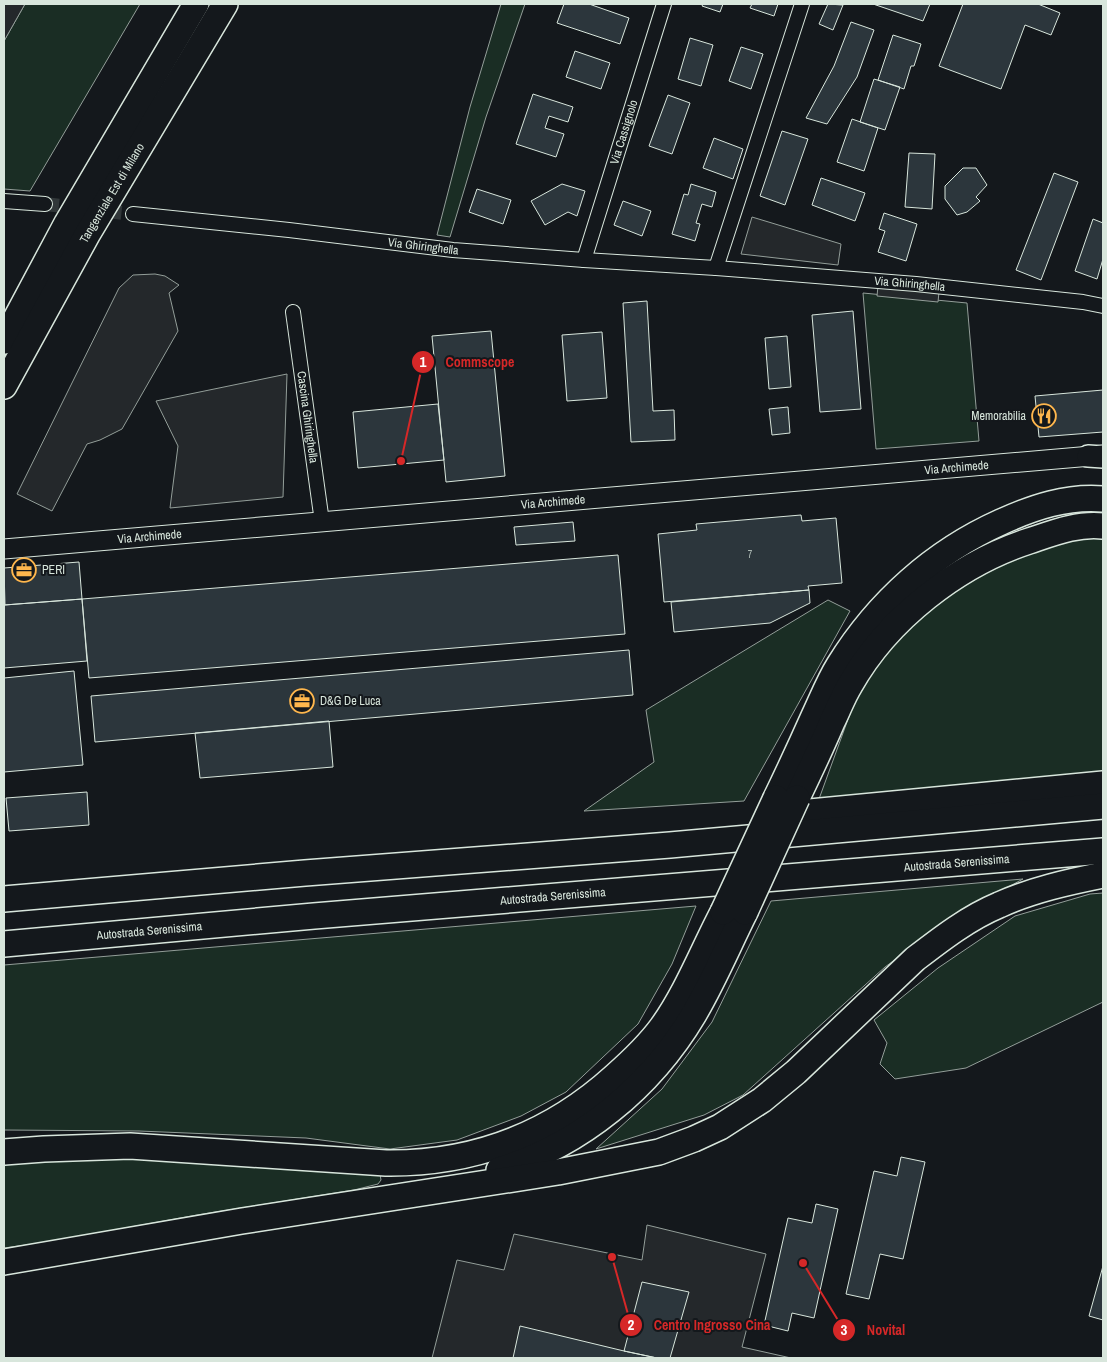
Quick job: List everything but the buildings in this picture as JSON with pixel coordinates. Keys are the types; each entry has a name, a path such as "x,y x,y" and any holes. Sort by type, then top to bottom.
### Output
{"highway":[{"name":"Tangenziale Est di Milano","path":"4,341 67,223 196,4"},
{"name":"Tangenziale Est di Milano","path":"4,386 88,234 225,4"},
{"path":"437,1190 516,1165 538,1156 580,1133 626,1097 651,1072 689,1022 734,912 787,798 839,665 875,616 909,582 958,544 1007,520 1049,504 1063,500 1103,499"},
{"path":"787,798 849,685 879,644 909,611 939,588 974,566 1014,546 1064,530 1103,526"},
{"path":"670,844 810,812 1103,784"},
{"path":"4,899 305,872 670,844 1103,806"},
{"name":"Autostrada Serenissima","path":"4,944 324,915 1103,851"},
{"path":"4,1262 437,1190 558,1172 659,1152 694,1139 734,1119 779,1087 914,959 960,927 991,908 1021,896 1056,885 1103,875"},
{"path":"4,1152 130,1146 386,1163 415,1163 458,1157 519,1138 573,1111 605,1086 642,1051 662,1027 734,912"}],"street":[{"name":"Via Cassignolo","path":"584,260 664,4"},
{"path":"716,268 802,4"},
{"path":"4,201 45,204"},
{"name":"Via Ghiringhella","path":"133,214 289,230 453,250 716,268 968,289 1103,306"},
{"name":"Cascina Ghiringhella","path":"293,312 322,522"},
{"name":"Via Archimede","path":"4,549 1098,456"}],"green space":[{"path":"25,4 140,4 30,191 4,189 4,41"},
{"path":"501,4 525,4 486,117 450,237 437,235 470,107"},
{"path":"863,293 967,303 979,441 876,449"},
{"path":"1103,535 1103,772 1094,775 819,799 863,678 899,634 947,594 999,564 1051,541"},
{"path":"828,600 850,611 744,801 584,811 654,762 646,710"},
{"path":"1023,879 958,914 885,967 743,1095 704,1115 596,1149 662,1089 712,1022 771,901"},
{"path":"1103,893 1103,1002 966,1068 895,1079 880,1064 887,1043 874,1020 938,968 1015,916 1090,894"},
{"path":"696,906 672,964 638,1024 566,1092 521,1116 457,1140 390,1149 306,1138 139,1131 4,1130 4,965"},
{"path":"76,1155 380,1174 381,1180 378,1184 354,1190 4,1248 4,1161"}],"shaded area":[{"path":"4,4 25,4 4,41"},
{"path":"752,217 841,244 838,265 741,254"},
{"path":"155,274 165,276 179,285 169,293 178,331 122,429 87,444 52,511 17,494 119,288 133,275"},
{"path":"878,286 939,292 938,302 877,296"},
{"path":"287,374 283,497 170,508 178,446 156,401"},
{"path":"647,1225 766,1254 742,1347 791,1358 432,1358 457,1260 504,1270 514,1234 642,1260"}],"tunnel":[{"path":"45,204 133,214"}],"place":[{"name":"Memorabilia","path":"1044,416"},
{"name":"Commscope","path":"401,461"},
{"name":"PERI","path":"24,570"},
{"name":"D&G De Luca","path":"302,701"},
{"name":"Centro Ingrosso Cina","path":"612,1257"},
{"name":"Novital","path":"803,1263"}]}
